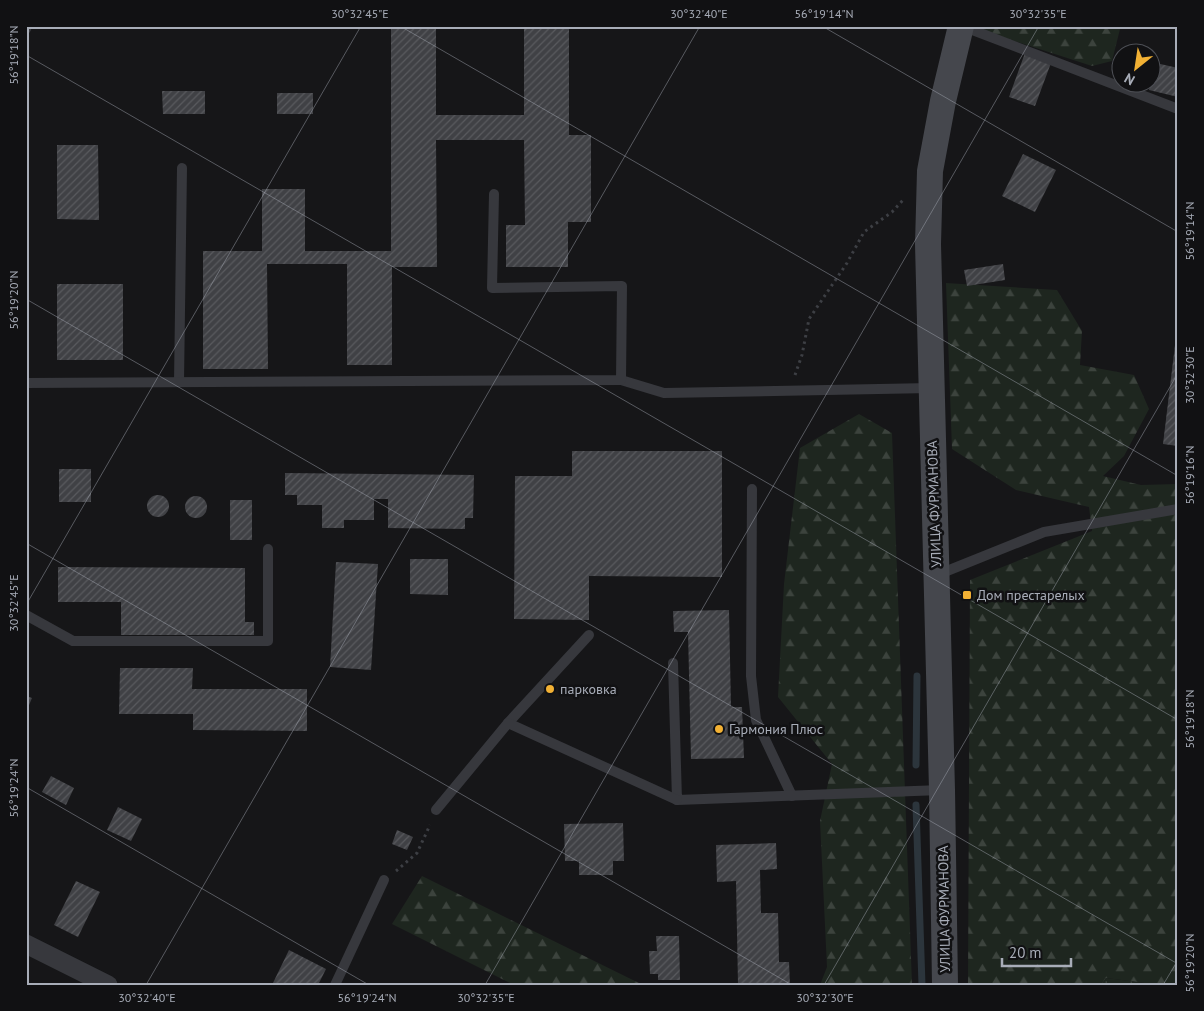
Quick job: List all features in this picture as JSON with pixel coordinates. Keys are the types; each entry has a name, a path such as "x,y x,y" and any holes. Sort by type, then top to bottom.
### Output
{"main road":[{"name":"УЛИЦА ФУРМАНОВА","path":"945,985 928,244 930,171 943,101 962,26"}],"street":[{"path":"26,944 108,985"}],"lane":[{"path":"962,26 1178,109"},
{"path":"179,382 182,168"},
{"path":"494,194 492,288 622,286 620,380"},
{"path":"26,383 620,380 664,393 931,388"},
{"path":"752,489 752,676 756,720 792,796"},
{"path":"936,575 1044,532 1178,509"},
{"path":"26,615 73,641 268,642 268,549"},
{"path":"436,810 508,723 589,635"},
{"path":"673,663 677,800"},
{"path":"508,723 677,800 942,790"},
{"path":"335,985 384,880"}],"path":[{"path":"789,390 802,355 809,319 847,263 864,232 892,212 904,198"},
{"path":"384,880 417,853 436,810"}],"green space":[{"path":"981,26 1116,26 1120,29 1117,42 1112,42 1112,61 1092,66 986,32"},
{"path":"946,283 1057,290 1082,331 1080,365 1134,375 1149,409 1124,456 1103,476 1141,485 1178,484 1178,985 1160,985 1106,978 1101,985 968,985 970,580 1092,531 1089,507 1016,490 952,449"},
{"path":"859,414 892,433 912,985 820,985 827,967 820,821 832,764 778,697 784,584 800,448"},
{"path":"422,876 643,985 514,985 392,924"},
{"path":"1106,978 1160,985 1101,985"}],"building":[{"path":"391,26 436,26 436,115 524,115 524,26 569,26 569,135 591,135 591,222 568,222 568,267 506,267 506,225 525,225 524,140 436,140 437,267 392,267 392,365 347,365 347,264 267,264 268,369 203,369 203,251 262,251 262,189 305,189 305,251 391,251"},
{"path":"1025,53 1051,63 1035,106 1009,97"},
{"path":"1162,64 1178,68 1178,97 1157,92 1162,92"},
{"path":"162,91 205,91 205,114 163,114"},
{"path":"277,93 313,93 313,114 277,114"},
{"path":"57,145 98,145 99,220 57,219"},
{"path":"1023,154 1056,170 1035,212 1002,196"},
{"path":"1003,264 1005,280 967,286 964,270"},
{"path":"57,284 123,284 123,360 57,360"},
{"path":"1175,345 1178,346 1178,446 1163,444"},
{"path":"572,451 722,451 722,577 589,576 589,620 514,619 515,476 572,476"},
{"path":"59,469 91,469 91,502 59,502"},
{"path":"285,473 474,475 473,518 465,518 465,529 388,528 388,499 374,499 374,520 344,520 344,528 322,528 322,505 297,505 297,495 285,495"},
{"path":"154,495 162,495 169,502 169,510 162,517 154,517 147,510 147,502"},
{"path":"192,496 200,496 207,503 207,511 200,518 192,518 185,511 185,503"},
{"path":"230,500 252,500 252,540 230,540"},
{"path":"410,559 448,559 448,595 410,594"},
{"path":"336,562 378,564 371,670 330,667"},
{"path":"58,567 245,568 245,622 254,622 254,635 121,635 121,602 58,602"},
{"path":"729,610 731,707 742,707 744,758 691,759 688,632 674,632 673,611"},
{"path":"120,668 193,668 192,689 307,689 307,731 193,730 193,714 119,714"},
{"path":"26,696 32,698 26,712"},
{"path":"51,776 74,788 66,805 42,792"},
{"path":"118,807 142,819 131,841 107,830"},
{"path":"623,823 624,861 613,861 613,875 579,875 579,861 565,861 564,824"},
{"path":"397,830 413,837 407,850 392,844"},
{"path":"776,843 777,869 760,870 761,913 778,913 779,962 789,962 790,985 738,985 736,881 717,882 716,845"},
{"path":"76,881 100,892 78,937 54,925"},
{"path":"656,936 679,936 680,980 658,980 658,974 650,974 649,951 657,951"},
{"path":"289,950 326,969 318,985 272,985"}],"waterway":[{"path":"916,765 917,676"},
{"path":"916,805 922,985"}],"place":[{"name":"Дом престарелых","path":"967,595"},
{"name":"парковка","path":"550,689"},
{"name":"Гармония Плюс","path":"719,729"}]}
